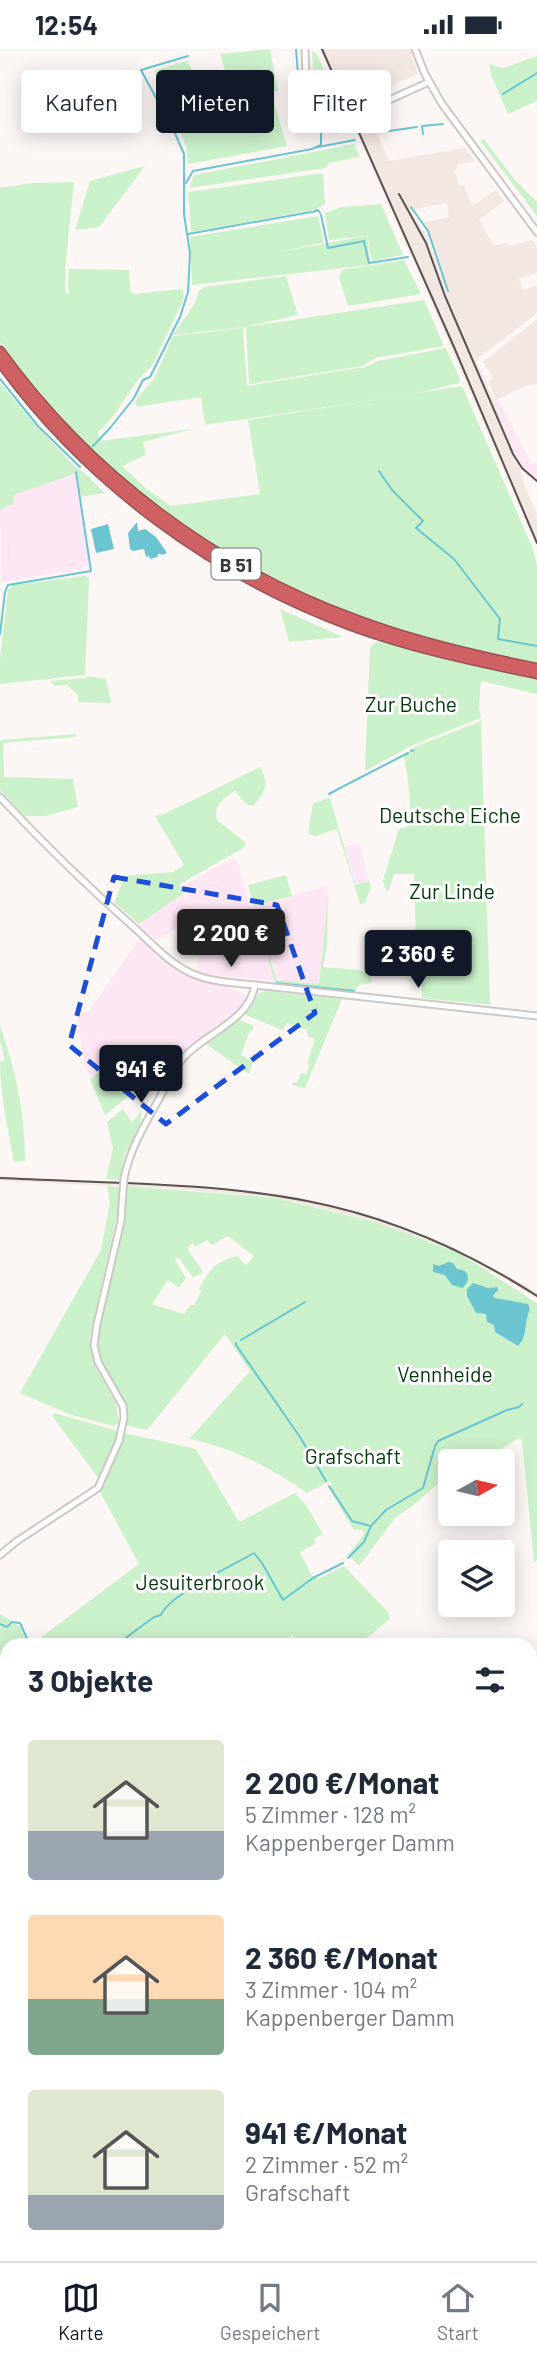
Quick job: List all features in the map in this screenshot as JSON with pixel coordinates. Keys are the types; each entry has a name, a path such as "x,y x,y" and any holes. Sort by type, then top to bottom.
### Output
{"highway":[{"name":"B 51","path":"0,351 56,420 100,464 167,519 236,564 296,595 358,621 418,640 537,668"},
{"name":"B 51","path":"0,362 50,422 110,481 163,524 230,568 290,600 352,626 427,649 537,674"}],"main road":[{"path":"305,49 306,70"},
{"path":"415,49 429,82 446,109 537,232"},
{"path":"391,99 429,82"},
{"path":"0,797 67,868 188,972 202,977 256,985 537,1016"},
{"path":"0,1555 98,1488 124,1419 123,1406 98,1362 94,1345 121,1221 124,1178 134,1145 177,1065 202,1041 246,1007 256,985"}],"highlighted area":[{"path":"114,877 277,905 315,1013 166,1124 69,1045"}],"shaded area":[{"path":"320,49 409,49 418,74 391,85 391,70 329,70"},
{"path":"357,133 377,133 389,161 465,148 475,161 458,165 455,171 459,186 464,185 472,206 496,190 504,201 479,220 494,246 507,243 508,246 532,240 537,246 537,273 519,279 523,290 537,285 537,313 476,360 537,515 537,547","holes":["447,203 449,217 424,222 450,300 427,236 410,210"]},
{"path":"537,319 537,384 527,385 496,400 488,381 493,377 483,362"},
{"path":"498,399 531,464 537,462 537,484 520,468 494,401"},
{"path":"77,473 90,565 78,570 1,582 0,510 12,504 13,495"},
{"path":"359,843 369,881 355,885 345,847"},
{"path":"230,859 235,859 250,907 327,886 319,985 223,976 197,970 200,950 183,925 156,940 138,924 183,894 186,902 188,901 186,884","holes":["253,920 260,949 235,951 234,940 237,939 234,926"]},
{"path":"140,938 188,976 230,986 229,988 248,996 232,1014 187,1047 172,1062 168,1059 162,1065 133,1045 90,1079 84,1062 77,1015 89,1011"},
{"path":"0,1176 210,1187 282,1194 316,1201 367,1214 445,1243 525,1285 537,1293 537,1298 459,1253 346,1214 275,1198 166,1188 0,1181"}],"green space":[{"path":"270,49 274,70 225,70 220,54"},
{"path":"312,51 317,54 324,70 313,70"},
{"path":"537,56 537,101 508,114 489,64 503,68"},
{"path":"187,61 192,70 156,70 156,75 154,70"},
{"path":"274,70 278,91 274,92"},
{"path":"274,103 287,146 188,164 180,133 274,133"},
{"path":"484,139 514,179 537,202 537,216 480,141"},
{"path":"354,144 360,157 328,163 326,168 189,188 194,175"},
{"path":"145,166 99,227 75,230 90,181"},
{"path":"323,173 325,204 315,210 191,232 188,192"},
{"path":"74,182 65,292 70,294 69,269 129,270 130,289 133,294 183,289 184,298 152,366 137,381 113,416 98,432 100,441 193,429 143,442 146,455 122,466 148,490 171,506 260,494 248,420 462,386 533,549 537,565 537,663 402,630 338,607 277,580 219,548 163,510 110,467 59,417 17,368 0,342 0,188 32,183"},
{"path":"381,204 403,255 372,261 367,234 370,265 192,285 190,237 318,216 324,242 279,252 365,236 329,240 325,213 341,207"},
{"path":"404,260 421,294 348,306 339,277 342,270"},
{"path":"286,276 298,315 245,327 173,335 195,303 198,292 204,287"},
{"path":"424,300 444,346 375,358 363,366 249,384 246,327"},
{"path":"243,328 247,386 365,367 378,361 446,348 460,379 459,383 414,394 205,425 201,397 137,407 135,401 155,377 173,336"},
{"path":"0,383 78,470 105,493 81,497 77,473 14,495 13,504 0,510"},
{"path":"84,576 89,580 85,675 0,684 0,658 8,590 13,585"},
{"path":"280,609 343,637 289,642"},
{"name":"Zur Buche","path":"378,641 537,679 537,694 481,681 481,718 413,745 365,771 370,647"},
{"path":"86,678 106,679 111,703 78,702 78,695 67,685 55,686 50,681"},
{"path":"481,721 490,1005 422,998 420,951 416,946 414,874 394,874 389,890 386,890 383,880 399,829 407,827 409,819 409,791 404,755 414,750 414,747"},
{"path":"76,734 75,737 3,743 4,777 73,779 78,807 46,816 25,816 0,790 0,740"},
{"path":"260,767 265,778 265,788 253,806 245,803 235,791 223,799 216,815 217,820 245,842 245,847 180,884 183,894 139,924 114,902 125,876 173,872 184,865 155,816"},
{"path":"330,798 355,885 369,881 371,887 365,903 360,904 337,829 315,836 308,834 313,803"},
{"path":"286,875 292,896 254,906 248,885"},
{"path":"328,896 327,947 323,967 370,971 370,944 373,959 371,983 359,985 355,992 275,983 268,959 270,958 276,980 319,984"},
{"path":"265,991 342,999 305,1088 292,1085 293,1082 297,1083 301,1073 306,1074 315,1039 307,1036 307,1030 287,1023 283,1030 243,1014 259,993"},
{"path":"237,1019 254,1026 241,1055 253,1062 249,1074 206,1044"},
{"path":"0,1026 19,1093 25,1161 14,1162 7,1125 0,1074 0,1062 5,1060 0,1042"},
{"path":"133,1045 162,1065 168,1059 172,1062 105,1115 90,1079"},
{"path":"123,1109 132,1123 142,1109 140,1124 124,1157 119,1180 106,1179 113,1148 107,1122"},
{"path":"107,1186 119,1187 118,1211 89,1340 95,1367 116,1403 119,1424 113,1426 71,1415 20,1393 101,1250 110,1202"},
{"path":"125,1186 275,1198 375,1222 459,1253 537,1303 537,1561 534,1562 522,1439 519,1438 501,1449 438,1449 438,1484 396,1517 359,1566 348,1555 364,1534 362,1529 354,1530 352,1527 328,1487 332,1485 330,1481 307,1493 251,1460 220,1447 189,1439 250,1371 225,1334 147,1430 125,1425 122,1403 102,1368 96,1338 126,1210","holes":["228,1236 254,1256 246,1265 237,1256 218,1264 203,1282 199,1289 202,1291 194,1305 190,1305 184,1314 152,1304 168,1280 179,1288 186,1278 175,1260 178,1257 193,1278 203,1272 188,1250 193,1243 195,1247 207,1240 212,1245","494,1287 494,1298 526,1305 526,1328 515,1345 495,1332 494,1325 486,1314 476,1313 470,1299"]},
{"name":"Jesuiterbrook","path":"54,1413 196,1449 239,1522 295,1493 306,1505 323,1534 314,1539 316,1543 300,1552 312,1576 318,1579 344,1566 388,1612 390,1619 367,1638 294,1638 292,1635 291,1638 40,1638 139,1564 99,1490 103,1484 52,1416"},
{"name":"Jesuiterbrook","path":"0,1614 20,1627 26,1638 0,1638"}],"water":[{"path":"137,522 138,531 145,529 156,537 167,553 159,553 157,557 150,559 149,556 146,557 144,549 130,549 128,533"},
{"path":"108,524 114,549 96,553 91,529"},
{"path":"448,1262 466,1273 468,1280 463,1288 452,1285 445,1275 433,1272 433,1264 439,1266"},
{"path":"473,1283 488,1288 497,1287 498,1290 493,1296 495,1298 528,1304 530,1309 525,1333 518,1346 495,1332 494,1325 487,1322 486,1314 476,1313 467,1296 467,1289"}],"waterway":[{"path":"186,183 193,171 312,149 321,145 321,126 309,122 300,100 296,49"},
{"path":"93,446 134,398 143,380 150,377 180,317 188,292 190,253 184,214 184,154 141,70 188,56"},
{"path":"503,94 537,73"},
{"path":"423,134 422,126 443,124"},
{"path":"391,131 417,127"},
{"path":"318,147 355,140"},
{"path":"411,207 428,231 448,291"},
{"path":"313,212 318,210 320,213"},
{"path":"188,234 311,212"},
{"path":"321,215 328,248 364,241 369,263 408,257"},
{"path":"0,379 38,426 80,467"},
{"path":"379,471 392,490 423,521 416,528 454,559 500,619 498,639 537,646"},
{"path":"0,634 8,585 91,571 76,472"},
{"path":"344,786 408,753"},
{"path":"329,794 342,787"},
{"path":"276,983 354,991"},
{"path":"241,1340 305,1302"},
{"path":"236,1343 300,1437 326,1481"},
{"path":"348,1558 364,1542 371,1526 386,1510 423,1488 438,1441 522,1404"},
{"path":"329,1486 352,1521 371,1526"},
{"path":"126,1638 154,1617 161,1615 176,1598 254,1553 283,1600 313,1578 343,1563"},
{"path":"0,1624 7,1627 12,1622 20,1623 27,1638"}],"railway":[{"path":"322,49 454,347 537,543"},
{"path":"399,194 426,243 445,296 513,454 522,468 537,481"},
{"path":"0,1178 194,1187 307,1201 398,1226 483,1264 537,1296"}],"park label":[{"name":"Deutsche Eiche","path":"450,814"},
{"name":"Zur Linde","path":"452,890"},
{"name":"Vennheide","path":"445,1373"},
{"name":"Grafschaft","path":"353,1455"}]}
